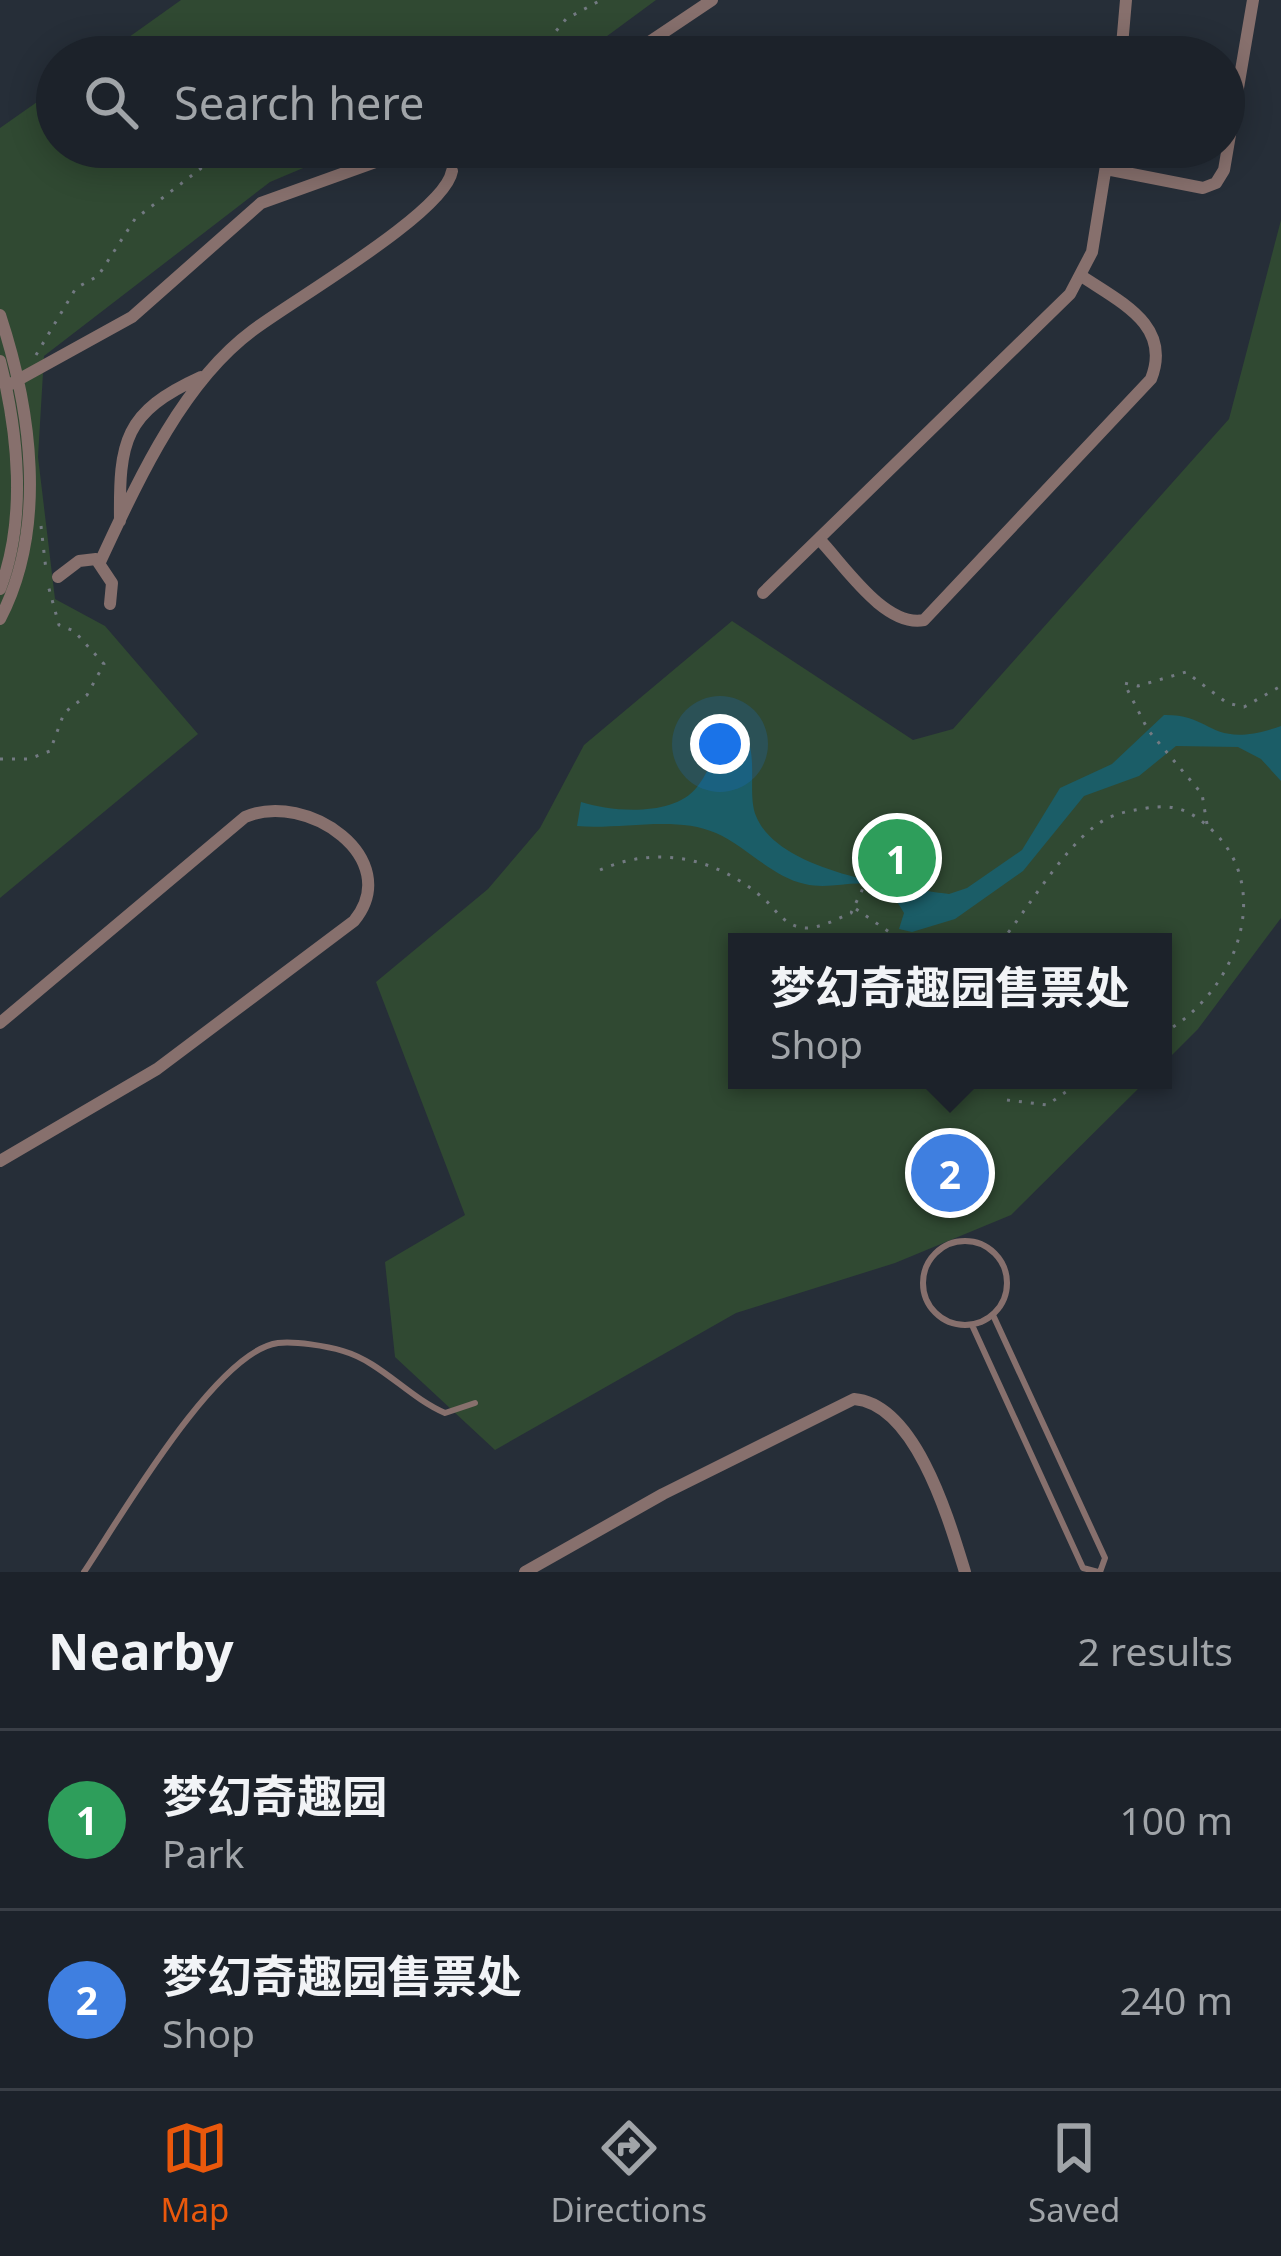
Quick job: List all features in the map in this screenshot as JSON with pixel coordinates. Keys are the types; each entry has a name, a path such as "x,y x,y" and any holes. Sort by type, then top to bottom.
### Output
{"street":[{"path":"658,36 712,0"},
{"path":"1123,36 1126,0"},
{"path":"1245,45 1253,0"},
{"path":"12,383 132,316 262,203 359,168"},
{"path":"763,593 1083,277 1106,169 1203,188 1216,183 1223,168"},
{"path":"100,562 207,374 248,334 398,231 450,183 452,171"},
{"path":"819,539 894,616 924,620 1151,379 1159,346 1153,334 1139,316 1083,277"},
{"path":"0,315 28,528 21,566 0,619"},
{"path":"0,361 12,383 16,521 0,589"},
{"path":"120,521 124,437 141,414 172,390 207,374"},
{"path":"58,578 79,561 100,562"},
{"path":"100,562 112,583 110,604"},
{"path":"0,1023 245,817 280,808 302,811 342,834 355,850 368,886 366,907 354,921 157,1069 0,1161"},
{"path":"525,1572 663,1494 854,1399 885,1406 900,1422 951,1526 965,1572"}],"lane":[{"path":"973,1241 986,1246 1004,1265 1006,1292 993,1315 972,1324 958,1325 935,1313 923,1289 927,1263 946,1244 973,1241"},
{"path":"972,1324 1083,1568 1099,1572 1105,1558 993,1315"},
{"path":"85,1572 166,1446 250,1354 278,1343 343,1351 445,1413 475,1403"}],"path":[{"path":"552,36 566,19 601,0"},
{"path":"36,370 35,358 76,288 98,276 135,220 202,168"},
{"path":"0,759 29,759 50,751 64,713 87,695 104,664 53,614 39,509"},
{"path":"1208,826 1202,794 1148,730 1124,683 1138,686 1186,672 1227,703 1244,706 1280,687"},
{"path":"1008,933 1092,828 1117,813 1172,805 1208,826 1236,862 1246,882 1247,908 1235,949 1216,981 1195,1010 1172,1027"},
{"path":"599,871 652,855 704,863 749,887 792,925 808,928 854,908 867,880 870,852"},
{"path":"854,908 891,933"},
{"path":"1007,1100 1047,1105 1070,1089"}],"green space":[{"path":"181,0 656,0 607,36 130,36"},
{"path":"36,103 36,168 303,168 270,182 44,356 38,457 55,599 105,626 198,734 0,898 0,128"},
{"path":"1281,220 1281,918 1198,1029 1172,1055 1172,933 728,933 728,1089 1138,1089 1011,1215 895,1263 736,1313 495,1450 395,1357 385,1262 465,1215 376,982 488,889 540,828 584,745 732,621 913,740 953,729 1229,419"}],"water":[{"path":"1164,715 1240,735 1281,726 1281,781 1261,759 1238,747 1176,746 1139,776 1084,796 1023,871 955,919 912,932 899,929 904,913 883,889 793,880 716,833 666,824 577,826 581,802 642,810 687,797 728,741 749,743 756,816 768,835 812,863 840,873 949,894 967,888 1022,850 1060,788 1112,764"}],"place":[{"name":"梦幻奇趣园","path":"897,858"},
{"name":"梦幻奇趣园售票处","path":"950,1173"}]}
